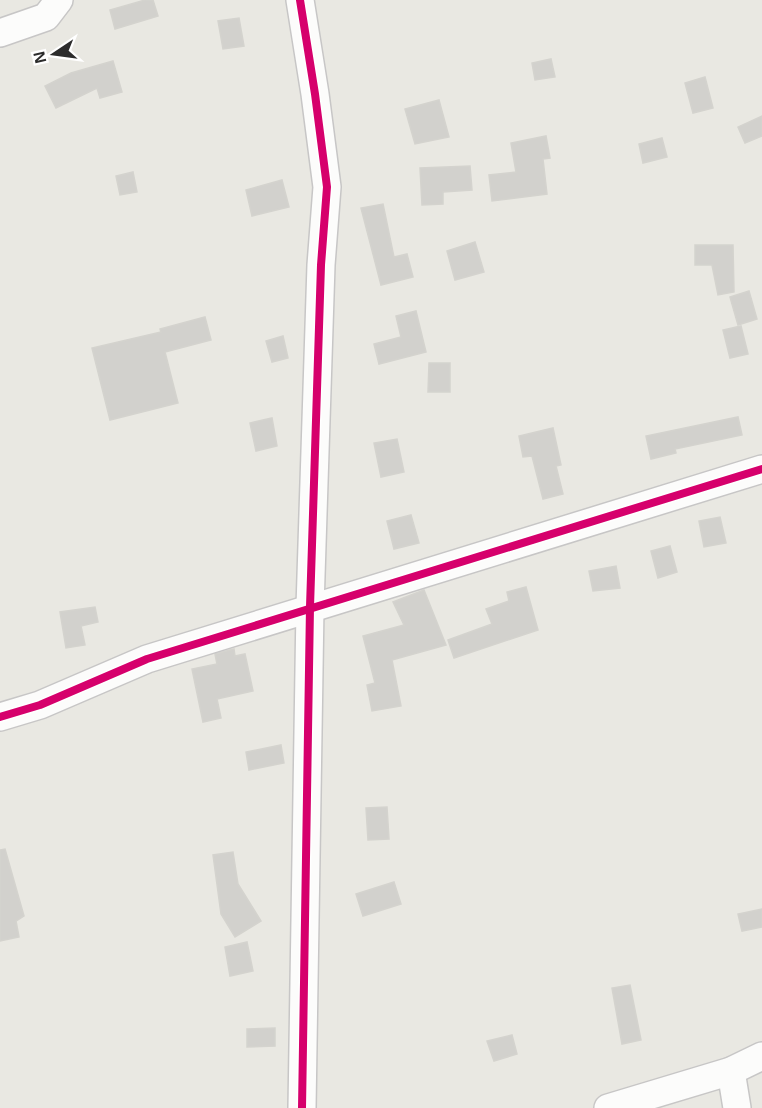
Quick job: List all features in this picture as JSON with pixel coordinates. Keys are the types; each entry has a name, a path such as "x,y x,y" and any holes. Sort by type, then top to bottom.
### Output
{"street":[{"path":"0,33 46,17 59,0"},
{"path":"300,0 327,187 321,265 310,607 302,1108"},
{"path":"0,717 40,705 147,659 762,469"},
{"path":"608,1108 731,1071 762,1056"},
{"path":"731,1071 737,1108"}],"building":[{"path":"145,0 153,0 158,16 115,29 110,10"},
{"path":"239,18 244,46 223,49 218,21"},
{"path":"551,59 555,77 535,80 532,63"},
{"path":"113,61 122,92 100,98 97,88 56,108 45,86 71,73"},
{"path":"705,77 713,108 693,113 685,83"},
{"path":"439,100 449,137 415,144 405,109"},
{"path":"762,116 762,136 745,143 738,127"},
{"path":"546,136 550,158 543,159 547,194 492,201 489,175 516,172 511,143"},
{"path":"662,138 667,157 643,163 639,144"},
{"path":"470,166 472,190 443,192 443,204 422,205 420,168"},
{"path":"133,172 137,192 120,195 116,176"},
{"path":"282,180 289,207 252,216 246,190"},
{"path":"383,204 394,257 407,254 413,277 381,285 361,208"},
{"path":"475,242 484,272 455,280 447,251"},
{"path":"695,245 733,245 734,292 718,295 712,265 695,265"},
{"path":"749,291 757,319 738,325 730,297"},
{"path":"416,311 426,352 379,364 374,344 401,337 396,316"},
{"path":"205,317 211,340 165,352 178,403 110,420 92,348 161,332 160,329"},
{"path":"741,326 748,354 730,358 723,330"},
{"path":"283,336 288,358 272,362 266,341"},
{"path":"429,363 450,363 450,392 428,392"},
{"path":"738,417 742,435 675,449 676,453 651,459 646,436"},
{"path":"272,418 277,446 256,451 250,423"},
{"path":"553,428 561,465 556,466 563,494 543,499 532,456 523,457 519,436"},
{"path":"397,439 404,472 381,477 374,443"},
{"path":"411,515 419,543 394,549 387,521"},
{"path":"720,517 726,543 704,547 699,521"},
{"path":"670,546 677,572 658,578 651,551"},
{"path":"616,566 620,588 593,591 589,571"},
{"path":"526,587 538,630 454,658 448,640 492,624 486,609 509,601 507,592"},
{"path":"424,590 446,645 392,660 401,706 372,711 367,685 375,683 363,636 404,625 393,602"},
{"path":"95,607 98,622 81,626 85,645 66,648 60,612"},
{"path":"234,649 235,656 245,654 253,691 217,699 221,718 203,722 192,669 217,664 215,654"},
{"path":"281,745 284,763 249,770 246,752"},
{"path":"387,807 389,839 368,840 366,808"},
{"path":"5,849 24,916 16,921 19,937 0,941 0,850"},
{"path":"233,852 238,884 261,921 235,937 221,914 213,855"},
{"path":"394,882 401,904 363,916 356,894"},
{"path":"762,909 762,927 742,931 738,914"},
{"path":"247,942 253,971 230,976 225,947"},
{"path":"630,985 641,1040 622,1044 612,988"},
{"path":"275,1028 275,1046 247,1047 247,1029"},
{"path":"512,1035 517,1054 494,1061 487,1041"}],"cycle path":[{"path":"300,0 327,187 321,265 310,607 302,1108"},
{"path":"0,717 40,705 147,659 762,469"}]}
